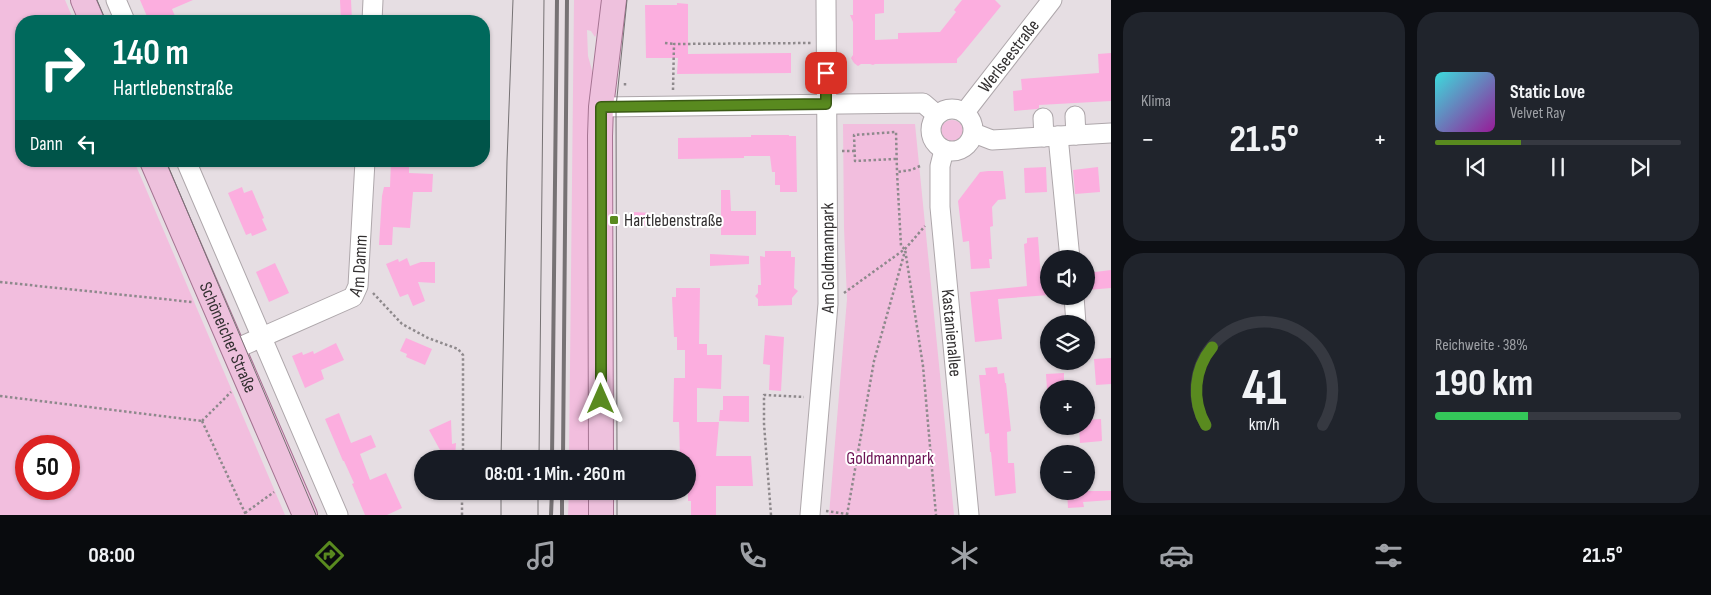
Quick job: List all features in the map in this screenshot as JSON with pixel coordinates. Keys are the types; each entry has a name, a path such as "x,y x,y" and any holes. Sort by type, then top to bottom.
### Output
{"main road":[{"path":"83,0 89,15"},
{"path":"601,450 601,107 614,0"},
{"name":"Schöneicher Straße","path":"155,167 304,515"},
{"path":"601,500 601,515"}],"street":[{"path":"116,0 122,15"},
{"path":"372,15 373,0"},
{"name":"Am Goldmannpark","path":"818,513 828,304 826,0"},
{"name":"Werlseestraße","path":"965,112 1052,0"},
{"path":"601,107 923,103 937,115"},
{"path":"946,109 956,109 965,112 972,122 974,133 970,142 963,149 953,152 944,150 936,144 931,134 932,124 937,115 946,109"},
{"path":"1059,136 1075,116"},
{"path":"1043,118 1059,136 1069,250"},
{"path":"974,133 992,140 1111,133"},
{"name":"Kastanienallee","path":"944,150 940,166 940,207 970,515"},
{"name":"Schöneicher Straße","path":"189,167 338,515"},
{"name":"Am Damm","path":"233,350 352,296 358,286 365,167"}],"path":[{"path":"665,43 826,43"},
{"path":"673,90 674,44"},
{"path":"625,83 625,88"},
{"path":"896,159 856,161 854,135 896,132 901,246 905,249 923,366 936,515"},
{"path":"841,151 855,151"},
{"path":"897,172 911,170 920,166"},
{"path":"844,293 905,249 927,224"},
{"path":"818,513 847,514 874,361 905,249"},
{"path":"0,282 180,301"},
{"path":"358,286 374,294 402,324 428,338 458,350 463,355 462,450"},
{"path":"202,421 234,389"},
{"path":"770,515 764,395 804,397"},
{"path":"0,396 202,421"},
{"path":"202,421 245,514 277,490"},
{"path":"462,500 462,515"}],"green space":[{"path":"0,0 65,0 71,15 15,15 15,167 137,167 285,515 0,515"},
{"path":"574,0 602,0 600,27 595,37 591,31 587,30 588,56 593,74 589,110 588,157 589,450 569,450"},
{"path":"952,120 961,123 964,132 961,141 952,144 943,141 940,132 943,123"},
{"name":"Goldmannpark","path":"843,124 915,124 954,515 829,515 847,299"},
{"path":"569,500 589,500 589,515 568,515"}],"building":[{"path":"140,0 193,0 172,9 174,15 146,15"},
{"path":"340,0 351,0 352,15 341,15"},
{"path":"853,0 884,0 884,13 875,14 875,40 898,39 898,33 940,32 956,12 954,10 962,0 995,0 1001,6 957,59 957,63 861,64 858,66 851,58 853,55 853,22 850,15 853,15"},
{"path":"677,3 688,4 688,54 791,53 791,73 677,74 678,58 646,58 645,5 677,5"},
{"path":"1111,53 1111,101 1039,105 1037,109 1014,111 1013,91 1022,90 1021,79 1099,73 1098,54"},
{"path":"751,135 796,136 797,192 780,192 780,185 775,185 775,172 772,172 770,156 678,159 678,138 751,137"},
{"path":"391,167 409,167 409,173 433,174 432,192 413,192 410,228 393,227 392,245 379,245 382,196 384,187 390,187"},
{"path":"1046,167 1047,192 1025,193 1024,168"},
{"path":"1098,167 1100,192 1075,194 1073,170"},
{"path":"1003,171 1006,199 998,200 992,207 993,226 990,227 992,259 989,259 990,268 971,269 969,241 963,242 958,201 980,172"},
{"path":"242,187 244,193 252,190 267,230 252,236 251,233 246,235 228,193"},
{"path":"721,190 730,190 731,211 756,211 756,235 721,235"},
{"path":"634,212 652,213 651,226 634,225"},
{"path":"1038,237 1040,296 998,299 1002,339 975,342 970,292 1027,286 1024,244 1027,243 1027,238"},
{"path":"765,251 791,251 791,257 795,257 794,288 798,291 792,298 792,305 758,306 758,299 755,296 758,293 758,285 761,285 760,256 765,257"},
{"path":"710,254 749,256 749,264 710,266"},
{"path":"407,258 410,266 421,262 435,262 435,283 418,282 425,301 413,306 408,294 400,297 386,264 398,259 399,262"},
{"path":"275,263 289,293 269,302 256,272"},
{"path":"1111,270 1111,288 1095,289 1095,272"},
{"path":"676,288 700,288 699,344 707,344 707,355 722,355 721,389 697,388 697,422 719,422 716,456 751,456 753,486 716,486 716,515 691,515 691,501 688,500 696,500 696,450 680,450 679,422 673,422 674,378 685,378 685,350 677,350 677,337 674,337 672,297 676,297"},
{"path":"765,335 784,337 781,391 769,390 770,365 763,364"},
{"path":"406,338 432,349 425,365 406,357 407,354 400,351"},
{"path":"336,343 344,360 321,370 324,379 305,388 292,356 302,352 303,355 313,351 314,354"},
{"path":"1111,358 1111,384 1096,385 1095,359"},
{"path":"997,367 998,374 1004,373 1006,383 1011,431 1007,432 1008,463 1014,463 1016,493 995,496 989,433 985,434 979,375 986,375 985,368"},
{"path":"1064,373 1064,380 1046,380 1046,374"},
{"path":"723,396 749,396 749,422 719,421 720,410 723,410"},
{"path":"339,413 351,443 371,435 376,447 360,454 370,480 386,473 402,508 387,515 365,515 352,484 354,483 325,419"},
{"path":"1095,419 1101,419 1102,441 1080,443 1080,435 1095,435"},
{"path":"451,420 452,444 456,443 456,450 440,450 429,430"},
{"path":"1095,491 1111,491 1111,500 1083,502 1084,507 1068,508 1068,500 1095,500"}],"tram line":[{"path":"97,0 103,15"},
{"path":"501,450 507,161 513,0"},
{"path":"539,450 544,0"},
{"path":"617,450 616,107 627,0"},
{"path":"169,167 316,515"},
{"path":"501,500 501,515"},
{"path":"538,500 538,515"},
{"path":"617,500 617,515"}],"railway":[{"path":"552,450 557,0"},
{"path":"563,450 567,0"},
{"path":"551,515 552,500"},
{"path":"562,500 562,515"}],"place":[{"name":"Hartlebenstraße","path":"614,220"}],"route":[{"path":"601,399 601,107 826,104 826,73"}]}
